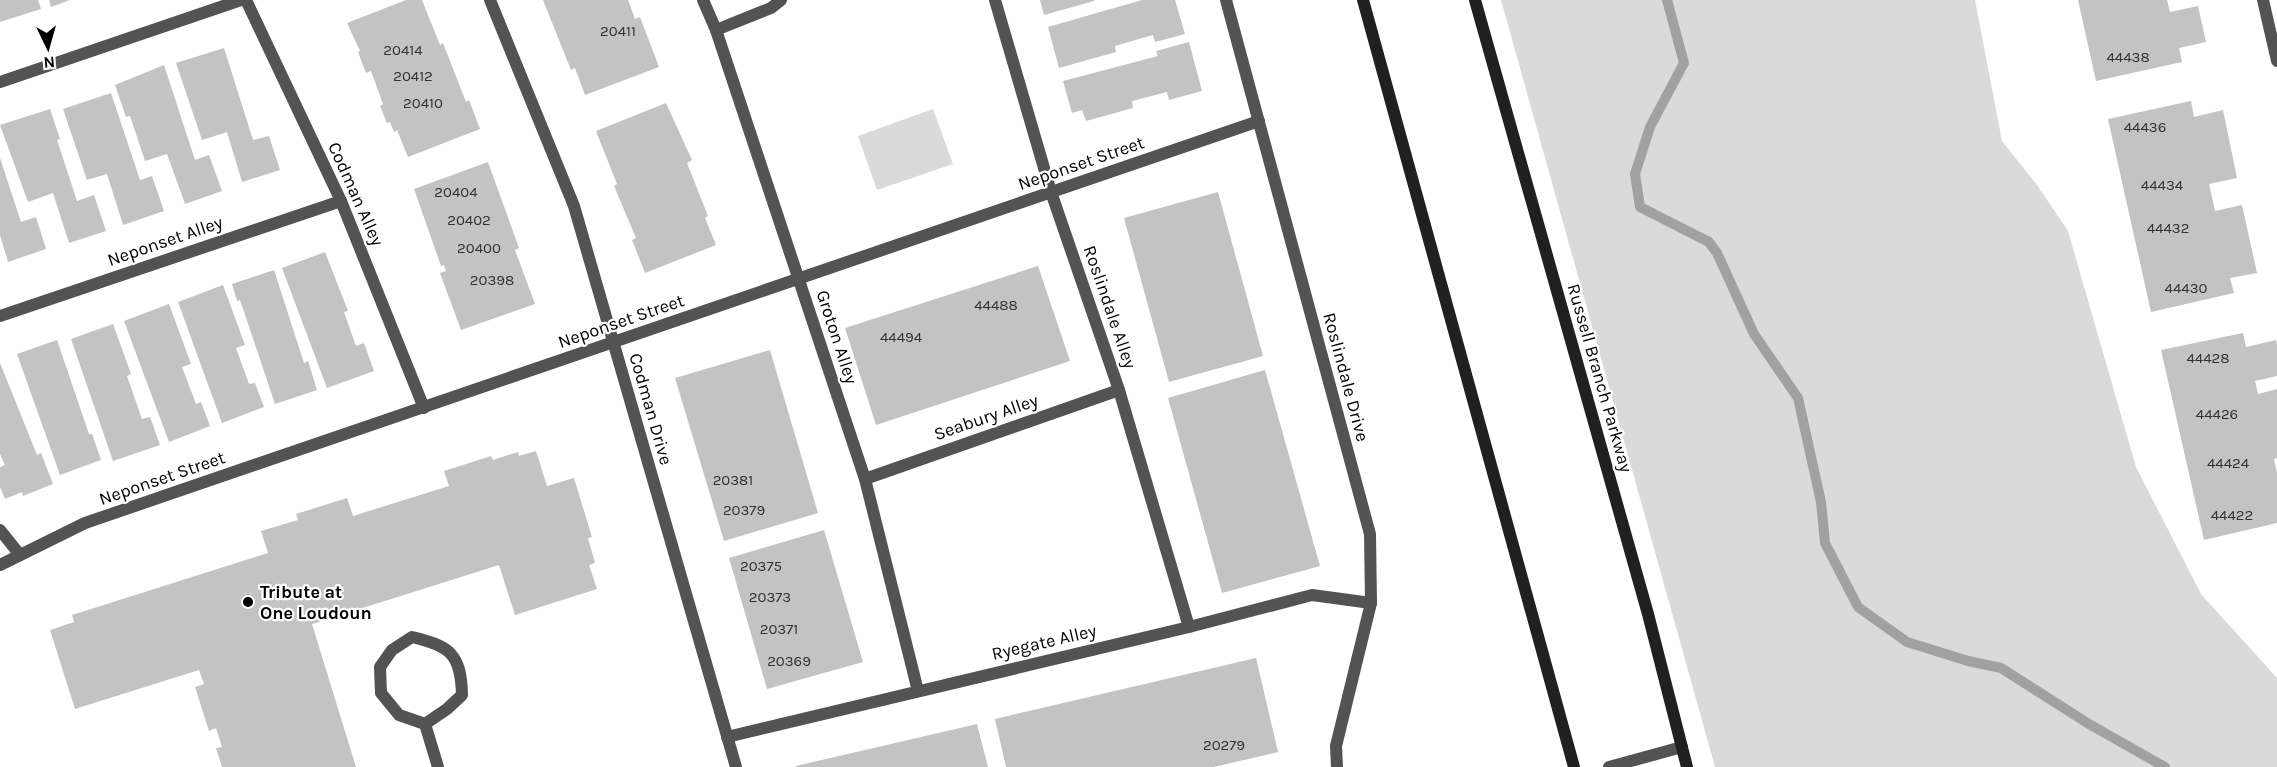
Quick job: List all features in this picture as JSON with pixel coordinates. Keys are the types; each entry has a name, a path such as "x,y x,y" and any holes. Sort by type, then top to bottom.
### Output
{"main road":[{"path":"1363,0 1574,767"},
{"name":"Russell Branch Parkway","path":"1475,0 1645,602 1687,767"}],"street":[{"path":"0,82 241,0"},
{"name":"Codman Alley","path":"246,0 341,201 424,408"},
{"name":"Codman Drive","path":"490,0 574,206 736,767"},
{"name":"Groton Alley","path":"703,0 716,30 865,479 918,691"},
{"path":"716,30 771,8 781,0"},
{"name":"Roslindale Alley","path":"995,0 1052,192 1119,390 1189,627"},
{"name":"Roslindale Drive","path":"1226,0 1370,534 1371,603 1336,746 1337,767"},
{"path":"2263,0 2277,61"},
{"name":"Neponset Street","path":"0,565 85,523 1259,122"},
{"name":"Neponset Alley","path":"0,316 341,201"},
{"name":"Seabury Alley","path":"865,479 1119,390"},
{"path":"0,530 20,555"},
{"name":"Ryegate Alley","path":"727,737 1189,627 1312,595 1371,603"},
{"path":"412,637 439,644 453,656 462,674 462,695 425,724 399,715 381,693 380,667 392,650 412,637"},
{"path":"425,724 438,767"},
{"path":"1609,767 1682,747"}],"shaded area":[{"path":"1501,0 1975,0 2002,141 2037,185 2068,231 2136,467 2201,594 2277,678 2277,767 1715,767"},
{"path":"933,109 953,164 877,190 858,136"}],"building":[{"path":"0,0 38,0 41,9 0,22"},
{"path":"49,0 70,0 51,7"},
{"path":"406,0 422,0 440,45 443,43 466,102 469,100 480,129 408,157 397,130 394,132 390,122 387,123 371,71 366,73 358,52 360,51 347,23"},
{"path":"543,0 628,0 635,19 640,17 659,67 585,95 575,68 571,70"},
{"path":"1040,0 1094,0 1094,1 1044,15"},
{"path":"1142,0 1175,0 1185,34 1155,42 1153,35 1115,46 1116,52 1059,68 1048,27"},
{"path":"2078,0 2167,0 2170,12 2198,6 2206,42 2179,48 2182,62 2096,81"},
{"path":"1189,42 1202,91 1169,100 1167,92 1132,101 1133,108 1086,121 1082,110 1072,113 1063,81 1158,56 1156,51"},
{"path":"224,48 253,140 269,136 280,170 242,182 227,132 202,140 176,63"},
{"path":"164,65 195,160 209,155 222,191 185,204 167,154 145,161 130,116 126,117 115,85"},
{"path":"111,93 140,180 152,176 164,211 123,225 107,174 87,180 63,109"},
{"path":"2191,101 2194,117 2223,110 2237,178 2209,184 2215,211 2242,205 2257,273 2230,278 2234,293 2151,312 2108,119"},
{"path":"666,103 692,160 687,163 708,216 705,218 716,245 645,273 632,240 636,238 614,186 617,184 596,131"},
{"path":"50,109 60,139 57,140 77,201 94,195 106,231 69,243 53,193 28,202 0,125"},
{"path":"0,158 21,222 36,217 46,249 8,262 0,235"},
{"path":"488,162 519,248 515,250 535,304 461,330 440,273 446,271 444,265 441,266 414,189"},
{"path":"1218,192 1263,356 1169,382 1124,218"},
{"path":"325,252 348,311 344,312 356,346 364,343 374,371 327,388 282,268"},
{"path":"1038,266 1070,361 876,425 845,328"},
{"path":"274,270 304,363 308,361 317,390 275,404 240,300 237,301 232,284"},
{"path":"223,285 245,345 236,348 249,384 255,383 264,407 222,423 178,302"},
{"path":"169,304 191,364 182,367 196,404 201,402 210,426 169,442 124,321"},
{"path":"113,324 131,374 127,376 142,419 150,417 160,445 113,461 71,339"},
{"path":"2243,333 2246,347 2276,340 2277,345 2277,376 2255,381 2258,394 2277,389 2277,458 2274,459 2277,473 2277,523 2204,540 2161,350"},
{"path":"57,340 89,434 92,434 101,460 60,475 17,354"},
{"path":"770,350 818,513 724,541 675,378"},
{"path":"0,363 37,455 41,453 53,484 23,496 22,492 5,499 0,487 0,467 5,465 0,454"},
{"path":"1265,370 1320,566 1222,593 1168,398"},
{"name":"Tribute at One Loudoun","path":"536,451 547,486 574,478 592,537 588,538 595,563 589,565 597,589 515,615 499,565 312,624 356,767 222,767 216,748 222,747 216,728 209,731 195,687 204,684 199,670 75,709 50,630 74,622 72,615 268,553 261,531 298,520 296,514 347,498 353,516 449,486 444,471 491,456 493,460 518,452 519,456"},
{"path":"824,530 863,662 767,689 729,558"},
{"path":"1256,658 1278,752 1214,767 1006,767 995,719"},
{"path":"977,724 988,767 796,767 796,766"}],"waterway":[{"path":"1667,0 1684,63 1650,127 1635,174 1640,207 1709,242 1717,253 1754,334 1798,398 1821,502 1825,543 1858,607 1907,642 1968,661 2001,668 2089,724 2165,767"}],"place":[{"name":"Tribute at One Loudoun","path":"248,602"}]}
